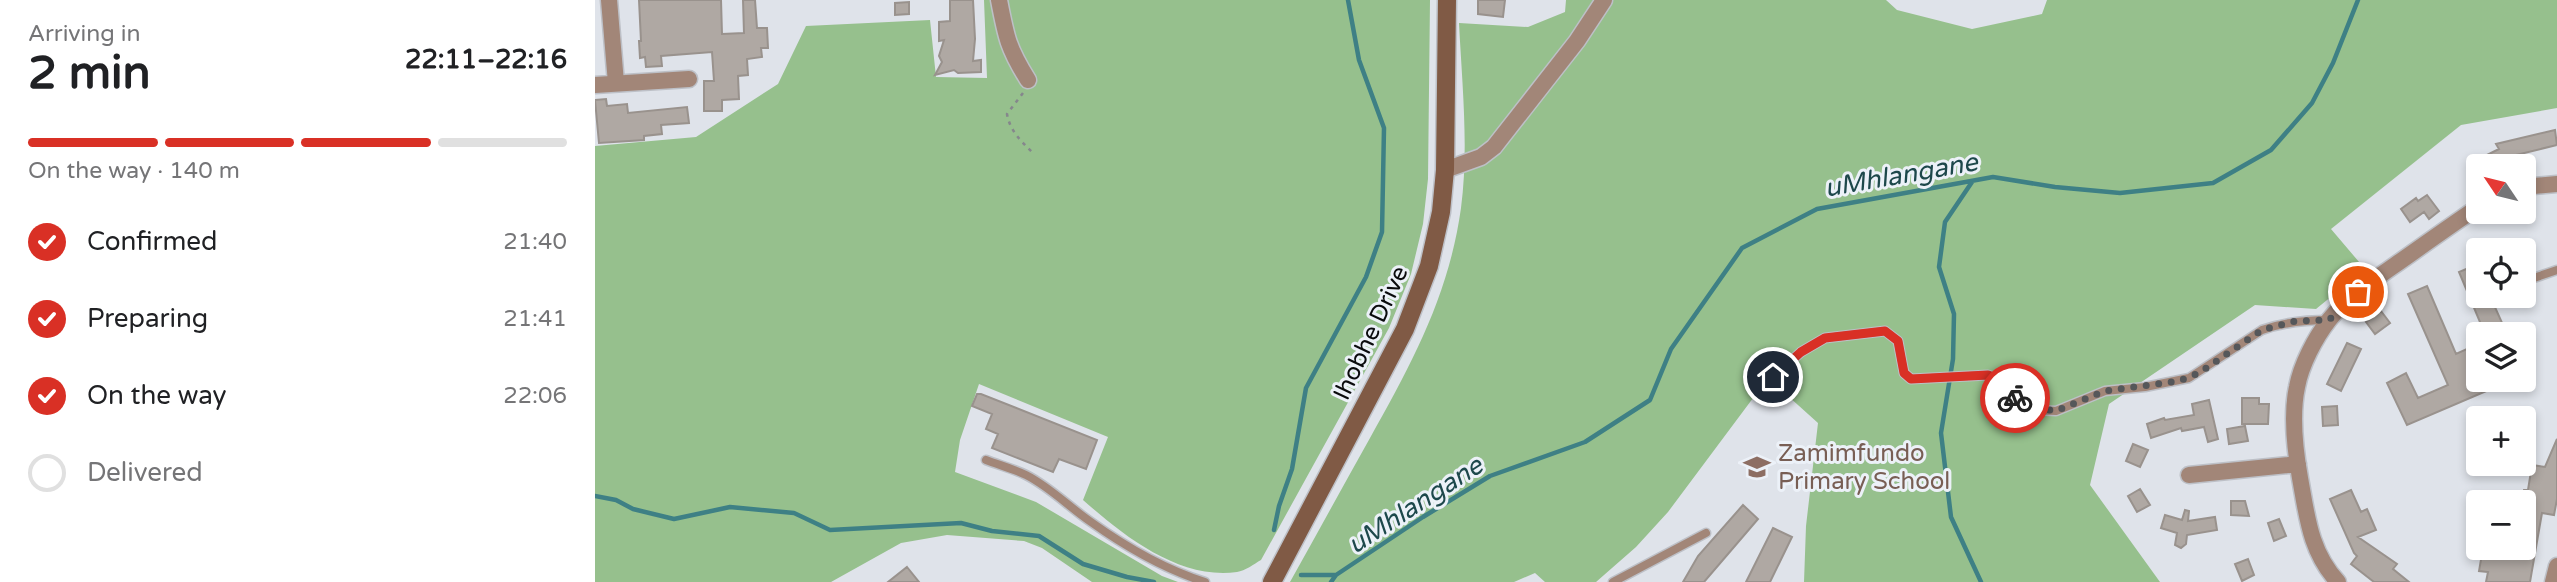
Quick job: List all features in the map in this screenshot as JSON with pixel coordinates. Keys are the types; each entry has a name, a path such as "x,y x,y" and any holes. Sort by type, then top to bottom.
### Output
{"street":[{"path":"609,0 616,83"},
{"path":"999,0 1004,33 1011,53 1028,80"},
{"name":"Ihobhe Drive","path":"1273,580 1405,329 1429,266 1441,212 1445,170 1447,0"},
{"path":"1445,170 1473,160 1494,147 1577,41 1604,0"},
{"path":"595,85 689,79"},
{"path":"2536,186 2557,184"},
{"path":"2338,582 2321,559 2305,514 2298,464 2295,406 2297,387 2309,356 2329,320 2341,306 2466,215"},
{"path":"2189,475 2298,464"},
{"path":"2553,582 2557,566"}],"lane":[{"path":"2536,277 2557,270"},
{"path":"1773,377 1816,341 1885,331 1898,341 1906,376 1911,379 1993,377 2019,403 2037,410 2056,411 2105,391 2145,387 2189,377 2272,326 2296,321 2329,320"},
{"path":"986,460 1025,474 1045,486 1091,522 1139,553 1184,576 1205,582"},
{"path":"1613,582 1706,533"}],"path":[{"path":"1028,80 1023,93 1007,114 1008,123 1033,153"}],"green space":[{"path":"984,0 1430,0 1428,179 1423,224 1411,274 1389,328 1261,560 1240,571 1215,573 1174,562 1134,541 1083,500 1108,437 979,384 960,440 955,472 1036,502 1162,576 1178,582 1092,582 1042,548 1024,541 947,535 901,543 831,582 595,582 595,146 696,137 778,84 806,26 930,20 936,77 987,78"},
{"path":"1566,0 1886,0 1897,10 1972,29 2042,14 2047,0 2557,0 2557,108 2461,125 2331,229 2365,269 2316,309 2255,305 2109,404 2090,485 2160,582 1804,582 1806,526 1818,423 1768,378 1668,512 1636,547 1596,582 1545,582 1535,573 1514,582 1290,582 1400,383 1427,328 1448,270 1463,185 1464,116 1459,23 1528,27 1565,12"}],"building":[{"path":"639,0 721,0 722,34 744,33 743,0 755,0 757,28 767,28 768,48 761,48 762,57 747,59 748,75 738,76 739,99 722,100 722,111 704,111 704,81 714,81 712,52 661,56 662,66 646,67 645,57 640,58"},
{"path":"950,0 973,0 973,61 981,60 981,72 958,73 954,70 935,75 942,62 939,56 944,40 939,41 939,22 950,21"},
{"path":"1478,0 1505,0 1503,17 1478,14"},
{"path":"909,2 909,14 895,15 895,3"},
{"path":"606,99 607,106 627,104 628,113 687,107 689,123 661,125 662,134 644,136 644,140 599,143 595,100"},
{"path":"2555,130 2557,145 2520,154 2489,154 2499,149 2496,144"},
{"path":"2427,195 2439,211 2429,219 2424,212 2410,222 2401,209 2416,198 2418,201"},
{"path":"2466,269 2466,289 2459,272"},
{"path":"2427,286 2456,354 2466,349 2466,392 2484,392 2407,425 2387,383 2406,373 2418,398 2448,385 2408,294"},
{"path":"2474,308 2495,308 2502,322 2480,322"},
{"path":"2381,311 2390,323 2375,334 2366,322"},
{"path":"2347,343 2361,349 2341,391 2327,384"},
{"path":"977,394 1097,440 1086,469 1059,459 1053,472 992,448 998,434 986,429 992,414 972,406"},
{"path":"2242,398 2259,398 2259,404 2269,404 2268,424 2242,424"},
{"path":"2209,400 2218,439 2208,442 2204,427 2182,431 2181,428 2151,438 2147,424 2164,418 2194,415 2192,404"},
{"path":"2337,406 2338,425 2323,426 2322,407"},
{"path":"2245,426 2248,441 2229,444 2227,429"},
{"path":"2557,439 2557,499 2554,515 2542,513 2536,548 2536,490 2528,490 2530,476 2536,476 2536,466 2545,467"},
{"path":"2133,444 2148,450 2140,467 2126,461"},
{"path":"2140,489 2150,505 2137,512 2128,496"},
{"path":"2351,490 2361,512 2367,509 2376,530 2358,537 2397,564 2393,569 2409,582 2374,582 2351,564 2357,556 2330,499"},
{"path":"2231,501 2245,501 2249,516 2231,515"},
{"path":"1743,505 1758,519 1704,582 1683,582 1698,556"},
{"path":"2185,510 2189,511 2188,521 2215,517 2217,530 2187,535 2186,544 2181,548 2175,545 2177,533 2161,528 2165,515 2182,520"},
{"path":"2279,519 2286,536 2274,541 2268,523"},
{"path":"1773,528 1792,537 1770,582 1746,582"},
{"path":"2248,559 2254,575 2242,581 2235,564"},
{"path":"2481,560 2534,560 2530,582 2486,582 2488,572 2479,571"},
{"path":"907,567 919,582 888,582"}],"waterway":[{"path":"1274,530 1292,469 1306,388 1366,277 1382,232 1384,128 1359,60 1348,0"},
{"name":"uMhlangane","path":"1331,582 1336,575 1490,476 1585,442 1650,400 1671,349 1742,248 1817,209 1993,177 2055,187 2120,193 2213,183 2271,150 2312,103 2333,63 2358,0"},
{"path":"1972,182 1945,222 1939,267 1954,314 1953,359 1941,433 1951,517 1981,582"},
{"name":"uMhlangane","path":"595,496 674,519 730,507 794,513 830,530 961,523 992,531 1039,536 1083,564 1154,582"},
{"path":"1301,575 1336,575"}],"way so far":[{"path":"2015,398 2019,403 2037,410 2056,411 2105,391 2179,381 2199,373 2262,330 2296,321 2329,320 2358,292"}],"place":[{"name":"Zamimfundo Primary School","path":"1757,467"}],"route":[{"path":"1773,377 1816,341 1885,331 1895,336 1898,341 1904,373 1911,379 1988,375 2015,398"}]}
